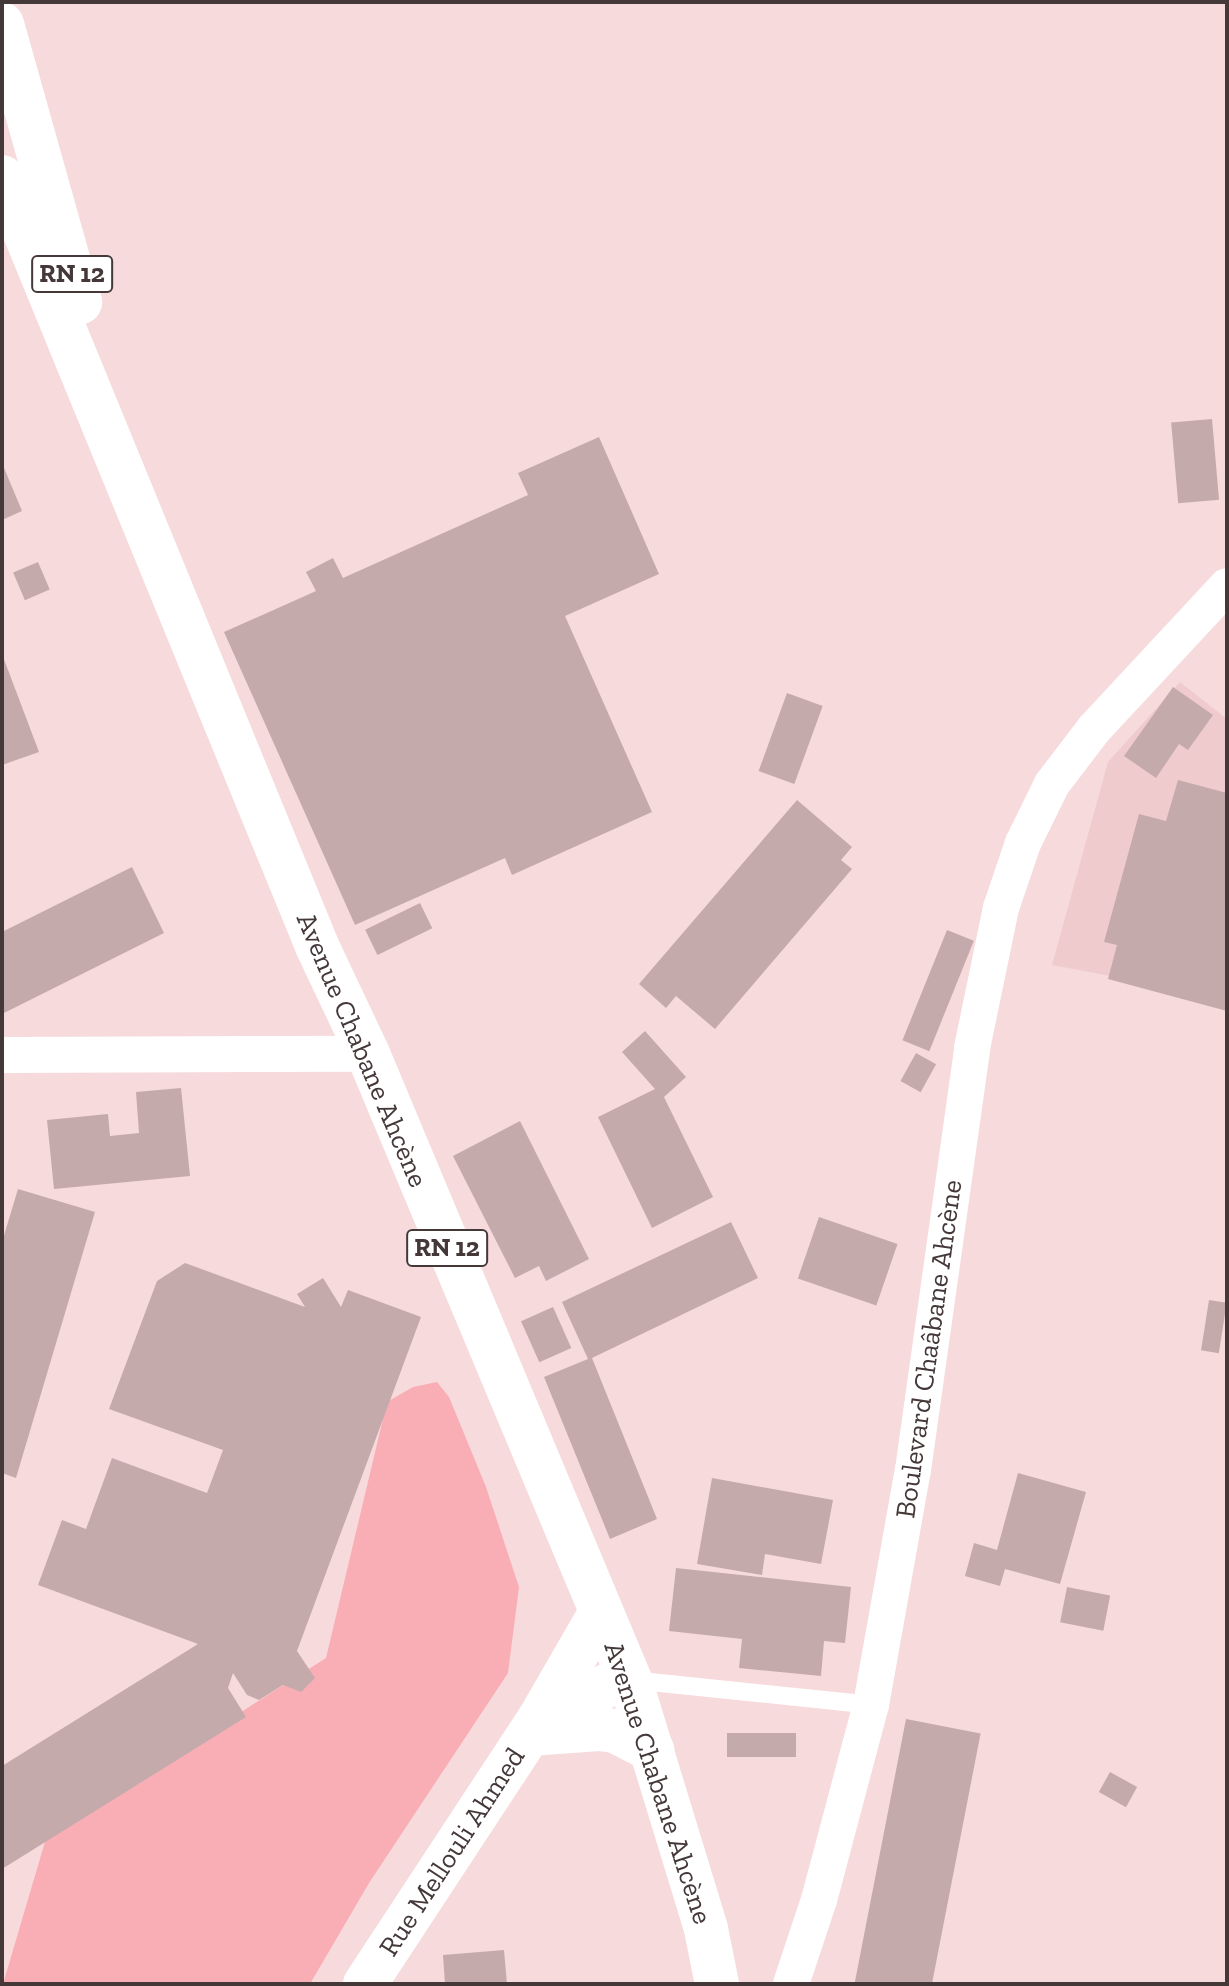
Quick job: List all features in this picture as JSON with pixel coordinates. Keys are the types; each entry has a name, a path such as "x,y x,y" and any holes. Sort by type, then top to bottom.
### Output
{"main road":[{"name":"RN 12","path":"2,24 144,524"},
{"path":"2,177 144,524"},
{"name":"Avenue Chabane Ahcène","path":"144,524 317,946 368,1054 630,1680 706,1929 717,1984"},
{"path":"583,1572 534,1727 615,1731 652,1750"},
{"name":"Rue Mellouli Ahmed","path":"365,1984 534,1727 601,1612"},
{"name":"Rue Mellouli Ahmed","path":"534,1727 606,1686 630,1680"}],"street":[{"name":"Boulevard Chaâbane Ahcène","path":"791,1984 819,1900 871,1705 913,1470 972,1048 1001,908 1023,843 1052,784 1094,729 1227,586"},
{"path":"2,1055 368,1054"}],"lane":[{"path":"630,1680 871,1705"}],"shaded area":[{"path":"1180,682 1227,719 1227,998 1052,965 1108,762"},
{"path":"437,1382 449,1397 486,1487 519,1587 508,1673 369,1883 310,1984 3,1984 47,1835 326,1658 387,1402 413,1387"}],"building":[{"path":"1212,419 1219,500 1178,503 1171,423"},
{"path":"599,437 659,574 565,616 652,812 512,875 505,858 355,925 224,632 316,591 306,572 333,558 343,578 528,495 518,473"},
{"path":"2,463 22,511 2,520"},
{"path":"38,562 50,590 25,600 13,573"},
{"path":"2,654 39,752 2,765"},
{"path":"1173,687 1213,715 1188,750 1179,744 1156,778 1124,756"},
{"path":"787,693 823,706 794,784 759,771"},
{"path":"1178,780 1227,793 1227,1011 1108,979 1117,945 1104,942 1139,814 1166,821"},
{"path":"797,800 852,847 841,860 852,869 715,1029 676,996 666,1008 639,984"},
{"path":"132,867 164,933 2,1014 2,932"},
{"path":"420,903 432,928 377,955 365,930"},
{"path":"947,930 974,941 929,1051 902,1040"},
{"path":"645,1031 686,1077 664,1097 713,1197 652,1228 598,1117 655,1089 622,1052"},
{"path":"916,1053 936,1064 921,1092 900,1081"},
{"path":"181,1088 190,1176 54,1189 47,1120 108,1114 110,1136 139,1133 136,1092"},
{"path":"520,1121 589,1259 546,1281 539,1266 515,1278 453,1156"},
{"path":"18,1189 95,1212 16,1478 2,1473 2,1242"},
{"path":"819,1217 897,1244 876,1305 798,1278"},
{"path":"731,1222 758,1278 592,1358 657,1519 610,1539 544,1377 588,1359 562,1302"},
{"path":"185,1263 305,1307 297,1294 323,1278 341,1307 348,1290 421,1317 297,1651 315,1678 301,1692 283,1685 259,1700 247,1695 233,1673 228,1688 246,1717 2,1869 2,1766 198,1644 38,1585 62,1520 86,1529 112,1458 207,1493 223,1450 109,1409 157,1281"},
{"path":"1209,1300 1227,1303 1219,1353 1201,1350"},
{"path":"553,1307 571,1348 539,1362 521,1321"},
{"path":"1018,1473 1086,1492 1060,1584 1005,1569 1000,1586 965,1576 974,1543 997,1550"},
{"path":"712,1478 833,1500 821,1564 765,1554 762,1575 697,1564"},
{"path":"676,1568 851,1587 845,1643 824,1641 821,1676 739,1668 742,1639 669,1631"},
{"path":"1067,1587 1110,1595 1103,1631 1060,1622"},
{"path":"906,1719 981,1734 932,1984 854,1984"},
{"path":"727,1733 796,1733 796,1757 727,1757"},
{"path":"1110,1772 1137,1787 1126,1807 1099,1792"},
{"path":"504,1950 507,1984 445,1984 443,1955"}]}
